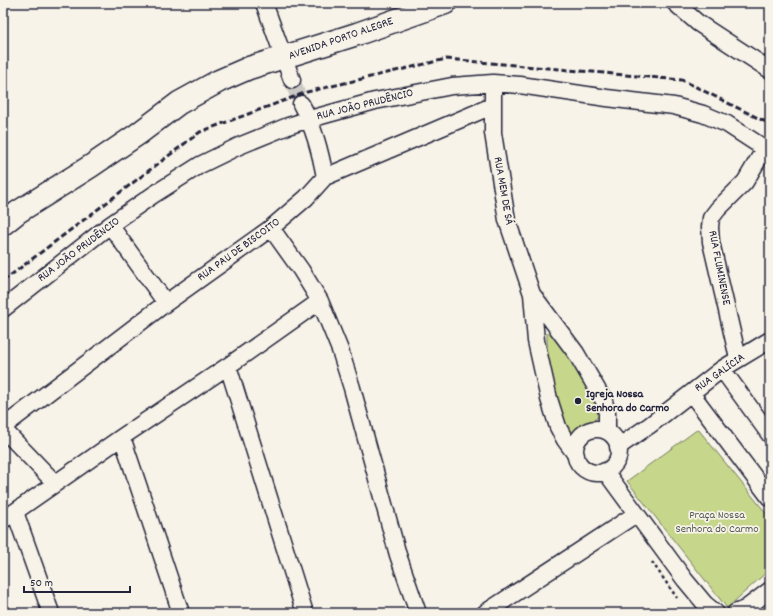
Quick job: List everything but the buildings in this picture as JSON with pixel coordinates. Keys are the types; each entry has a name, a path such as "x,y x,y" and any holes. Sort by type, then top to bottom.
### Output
{"main road":[{"name":"AVENIDA PORTO ALEGRE","path":"3,224 18,212 132,138 179,103 219,81 249,68 283,58 445,3"}],"street":[{"path":"264,3 292,80"},
{"path":"675,3 698,23 770,70"},
{"name":"RUA MEM DE SÁ","path":"493,83 493,133 507,220 532,294 536,341 549,399 558,427 573,452"},
{"name":"RUA JOÃO PRUDÊNCIO","path":"3,309 110,225 200,165 240,146 310,119 375,101 452,86 493,83 520,85 674,106 703,114 727,124 768,150"},
{"path":"301,104 310,119 318,144 325,176"},
{"name":"RUA PAU DE BISCOITO","path":"3,428 166,302 271,228 306,198 325,176 492,106"},
{"name":"RUA FLUMINENSE","path":"738,358 711,242 711,218 744,182 768,150"},
{"path":"110,225 166,302"},
{"path":"271,228 301,270 320,301 340,350 352,388 398,555 418,613"},
{"name":"RUA MEM DE SÁ","path":"532,294 576,353 604,401 608,413 607,432"},
{"path":"51,613 9,516 320,301"},
{"name":"RUA GALÍCIA","path":"691,393 738,358 770,340"},
{"path":"228,366 305,613"},
{"path":"722,369 770,435"},
{"path":"618,447 691,393 770,498"},
{"path":"3,428 55,483"},
{"path":"600,430 612,435 618,447 618,457 613,466 605,471 594,473 584,469 580,465 573,452 581,436 587,432 600,430"},
{"path":"122,437 181,613"},
{"path":"605,471 685,580 705,604 716,613"},
{"path":"485,613 636,514"},
{"path":"746,612 770,590"}],"path":[{"path":"649,559 677,598"}],"green space":[{"path":"549,332 560,340 601,403 599,416 571,441 551,375 547,347 547,333"},
{"name":"Praça Nossa Senhora do Carmo","path":"698,429 770,518 770,569 727,608 627,481"}],"tunnel":[{"path":"292,80 301,104"}],"railway":[{"path":"3,281 200,132 307,92 446,59 682,80 770,124"}],"place":[{"name":"Igreja Nossa Senhora do Carmo","path":"578,401"}]}
